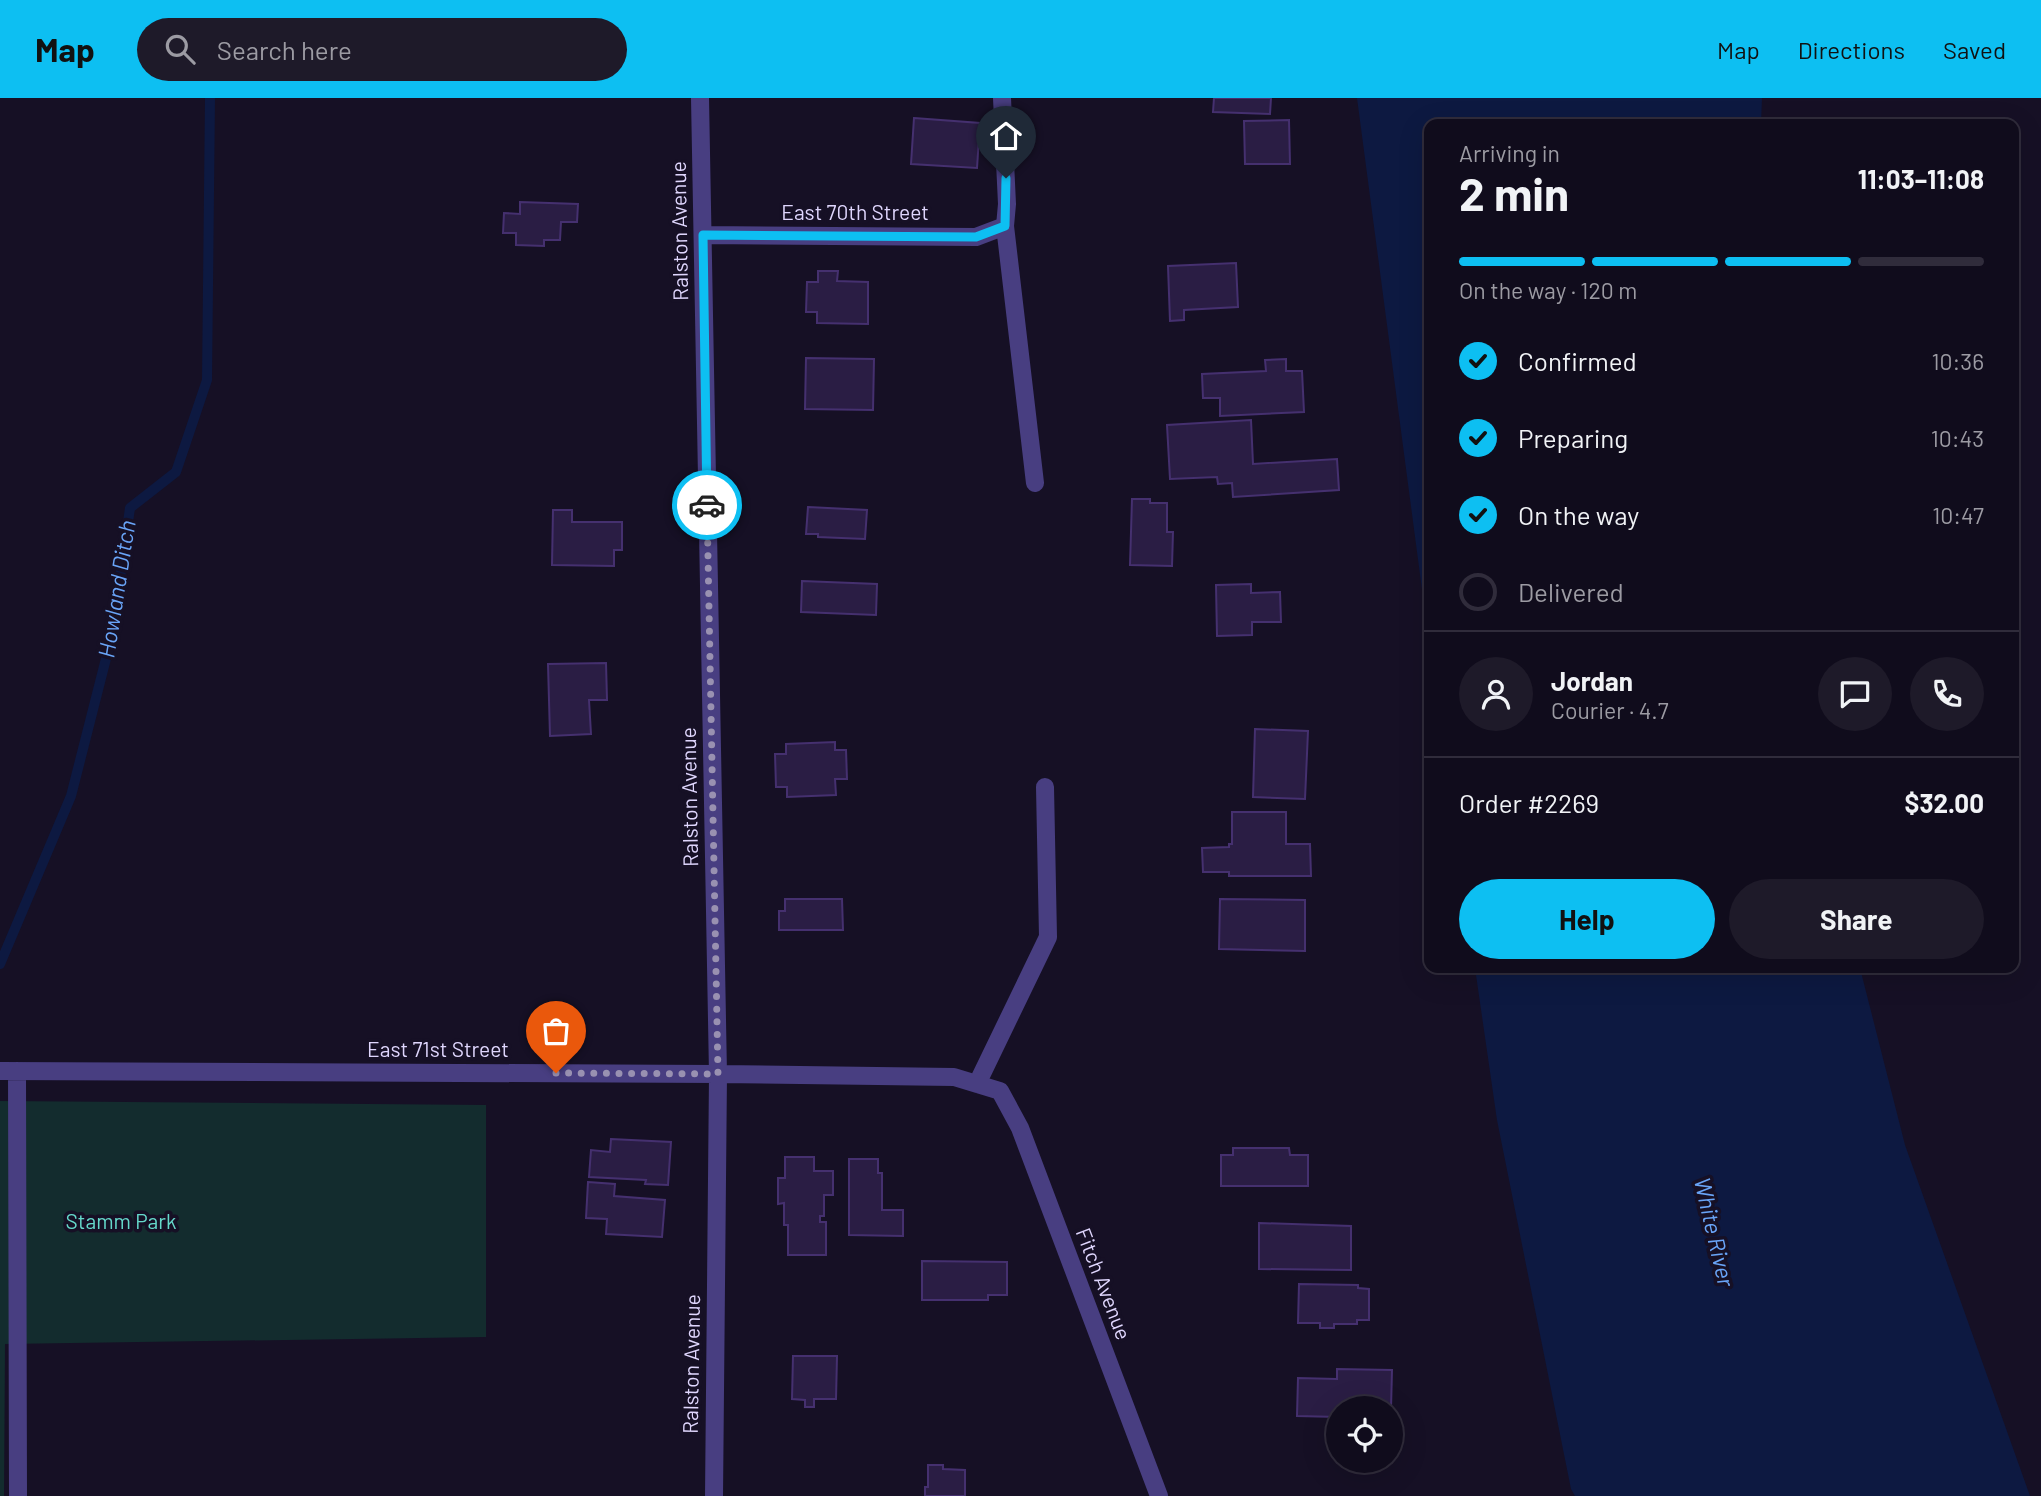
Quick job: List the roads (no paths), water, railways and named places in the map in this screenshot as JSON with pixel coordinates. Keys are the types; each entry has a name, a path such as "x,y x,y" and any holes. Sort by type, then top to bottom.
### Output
{"street":[{"name":"Ralston Avenue","path":"700,98 718,1074 714,1496"},
{"path":"1002,98 1007,204 1005,226 1035,483"},
{"name":"East 70th Street","path":"703,235 976,237 1005,226"},
{"path":"977,1084 1048,937 1045,787"},
{"path":"9,1071 18,1496"},
{"name":"East 71st Street","path":"9,1071 954,1077 1000,1091"},
{"name":"Fitch Avenue","path":"1000,1091 1020,1128 1158,1496"}],"water":[{"path":"1357,98 1762,98 1761,119 1424,119 1424,605"},
{"name":"White River","path":"1476,973 1861,973 1905,1145 2030,1496 1575,1496 1571,1489 1497,1120"}],"waterway":[{"name":"Howland Ditch","path":"0,964 71,796 112,635 130,508 176,472 207,380 210,98"}],"park label":[{"name":"Stamm Park","path":"121,1222"}]}
